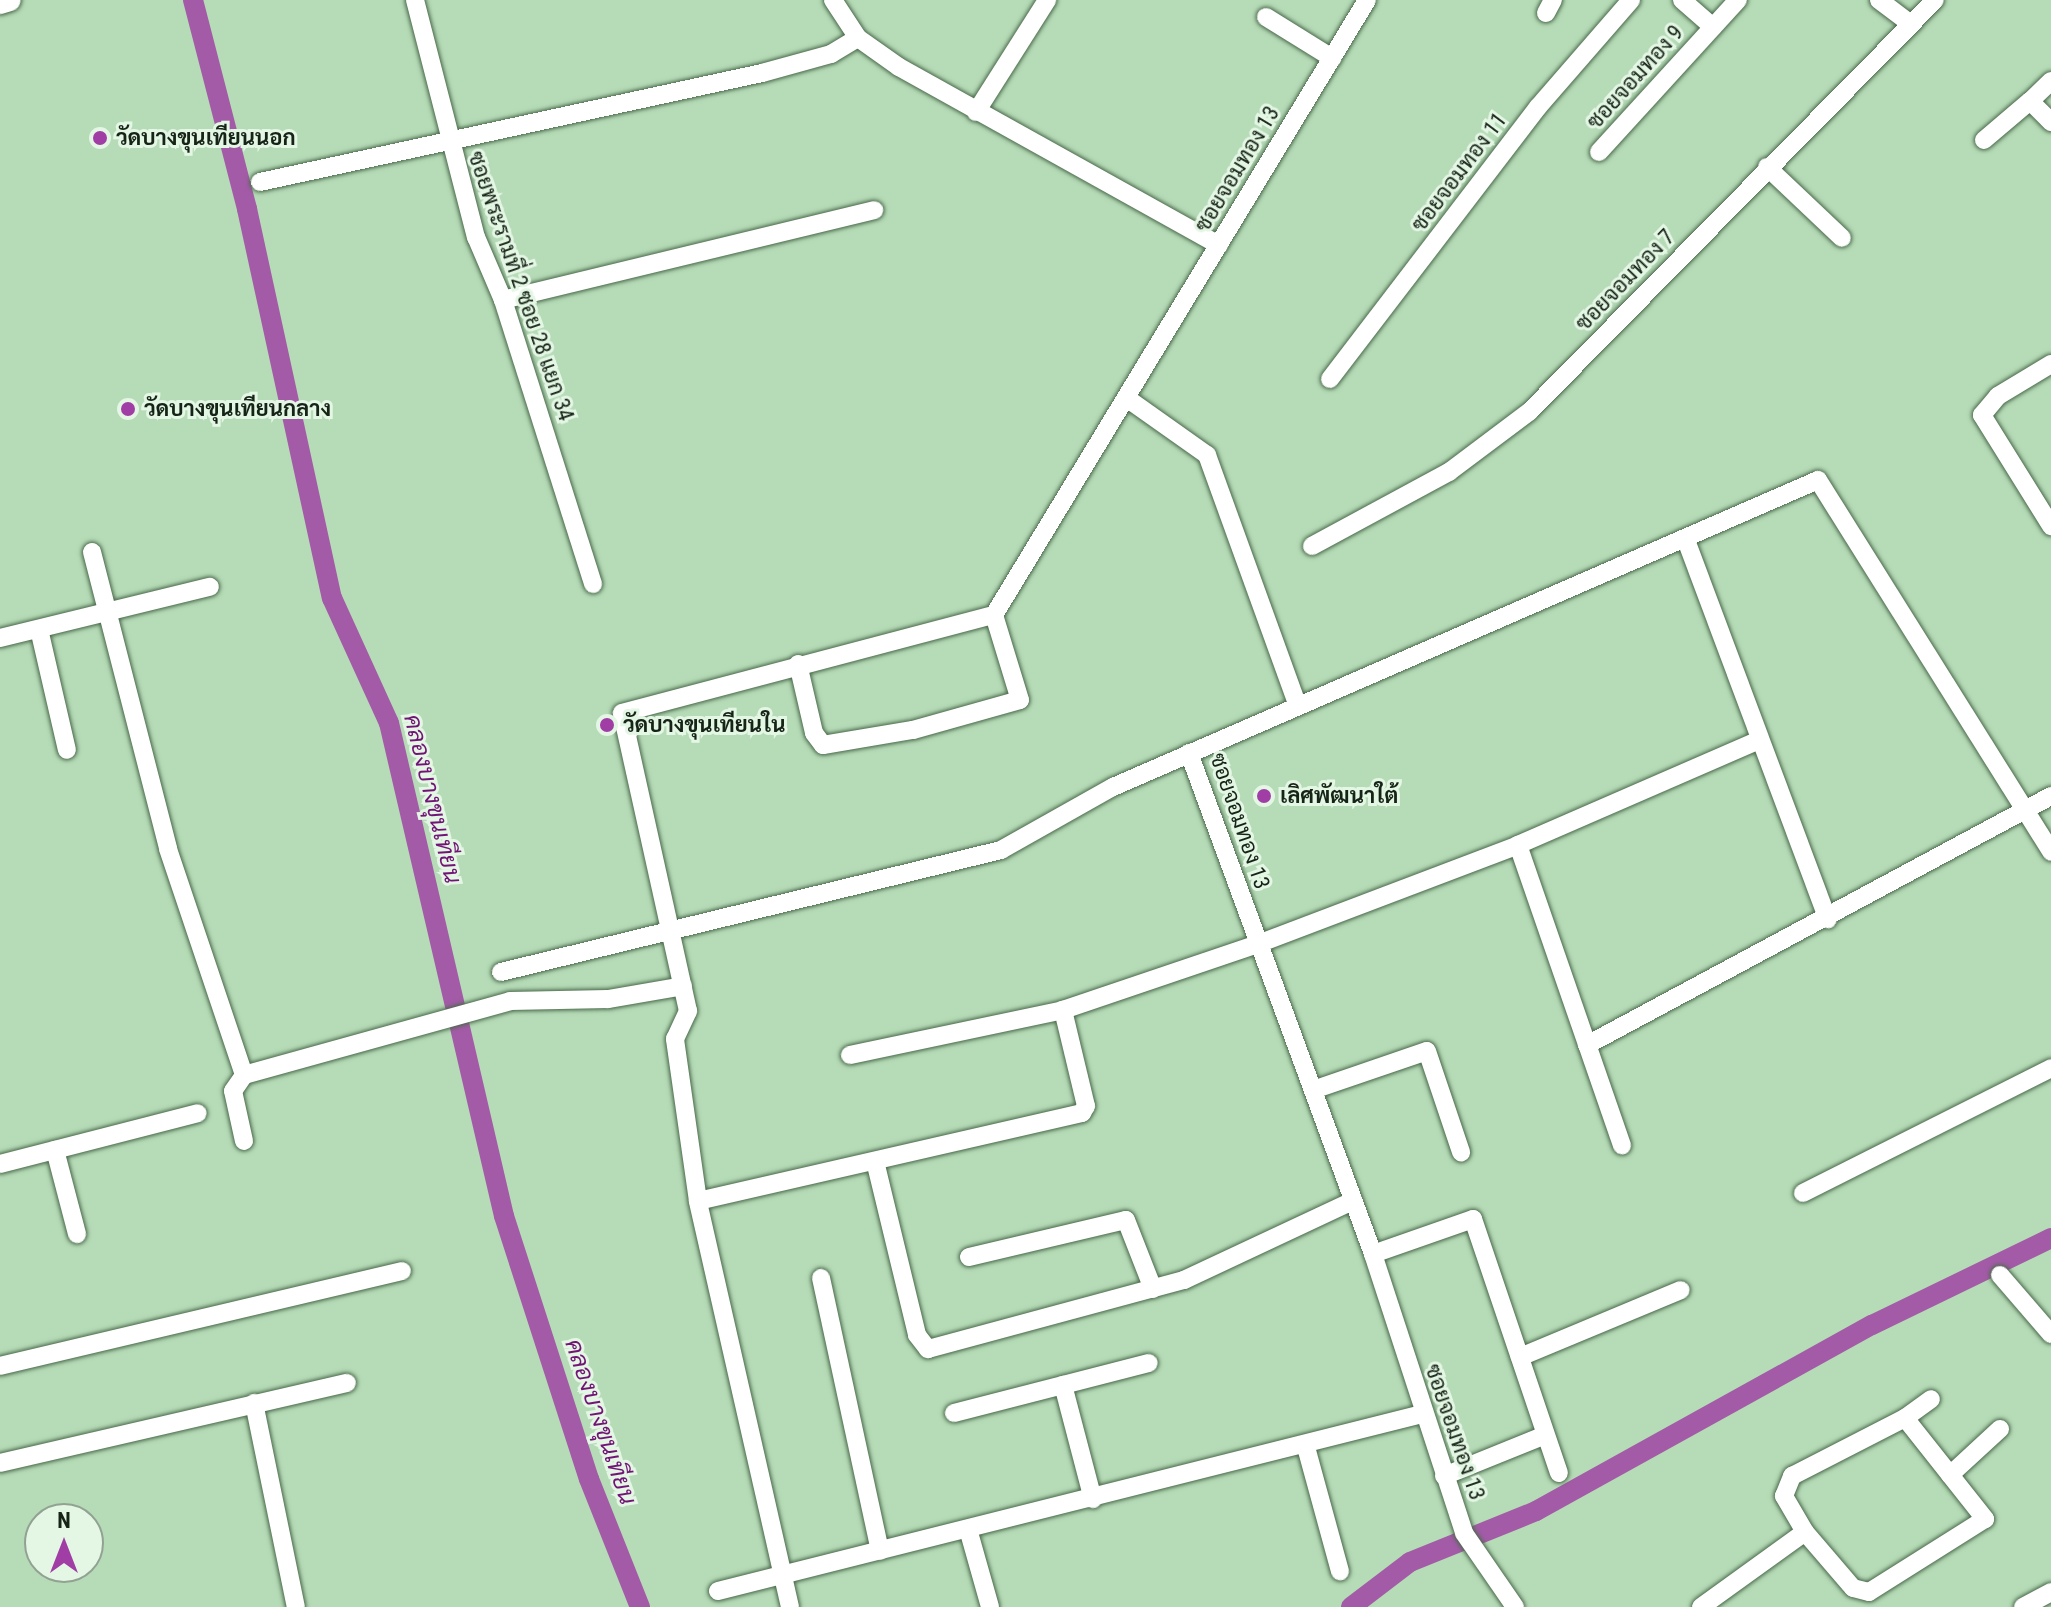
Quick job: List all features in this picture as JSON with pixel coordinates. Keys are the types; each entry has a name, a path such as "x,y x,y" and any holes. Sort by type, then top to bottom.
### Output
{"street":[{"path":"0,3 10,0"},
{"name":"ซอยพระรามที่ 2 ซอย 28 แยก 34","path":"415,0 447,142 503,300 593,584"},
{"path":"833,0 858,38 976,112 1219,245"},
{"path":"976,112 1047,0"},
{"name":"ซอยจอมทอง 13","path":"994,615 1128,399 1367,0"},
{"name":"ซอยจอมทอง 11","path":"1330,379 1538,107 1631,0"},
{"path":"1682,0 1713,27"},
{"name":"ซอยจอมทอง 9","path":"1599,152 1738,0"},
{"path":"1879,0 1911,24"},
{"name":"ซอยจอมทอง 7","path":"1312,546 1449,472 1529,412 1767,167 1935,0"},
{"path":"1266,17 1332,58"},
{"path":"260,182 762,73 831,54 858,38"},
{"path":"1984,140 2051,81"},
{"path":"2030,101 2051,122"},
{"path":"1767,167 1842,238"},
{"path":"503,300 874,210"},
{"path":"2051,364 1998,396 1982,415 2051,526"},
{"path":"1128,399 1207,455 1298,706"},
{"name":"ซอยจอมทอง 13","path":"1515,1607 1464,1533 1422,1414 1373,1254 1189,753 1686,540 1815,480 1825,482 2026,811"},
{"path":"1686,540 1757,741 1828,919"},
{"path":"92,552 168,849 244,1075"},
{"path":"0,638 210,587"},
{"path":"790,1607 698,1201 675,1039 688,1011 622,713 798,664 994,615 1020,700 913,730 823,745 814,733 798,664"},
{"path":"39,629 67,750"},
{"path":"850,1055 1063,1010 1258,944 1518,845 1757,741"},
{"path":"501,972 1001,850 1189,753"},
{"path":"1587,1045 1828,919 2051,796"},
{"path":"2026,811 2051,852"},
{"path":"1518,845 1622,1146"},
{"path":"244,1141 233,1091 244,1075 499,1004 608,999 683,986"},
{"path":"698,1201 1082,1113 1086,1106 1063,1010"},
{"path":"1313,1090 1427,1051 1461,1152"},
{"path":"1803,1193 2051,1068"},
{"path":"0,1164 198,1113"},
{"path":"55,1150 77,1234"},
{"path":"875,1161 917,1335 928,1349 1153,1289 1353,1201"},
{"path":"1373,1254 1470,1218 1520,1357 1543,1436 1559,1473"},
{"path":"969,1257 1126,1220 1153,1289"},
{"path":"0,1366 402,1271"},
{"path":"2000,1275 2051,1334"},
{"path":"821,1278 880,1551"},
{"path":"1520,1357 1681,1290"},
{"path":"954,1413 1149,1363"},
{"path":"0,1463 347,1383"},
{"path":"1063,1385 1093,1499"},
{"path":"1905,1418 1985,1522 1869,1592 1853,1588 1805,1532 1784,1496 1786,1482 1905,1418 1931,1399"},
{"path":"254,1403 296,1607"},
{"path":"718,1591 1306,1447 1422,1414"},
{"path":"1950,1475 2000,1429"},
{"path":"1444,1476 1543,1436"},
{"path":"1306,1447 1340,1571"},
{"path":"968,1529 990,1607"},
{"path":"1701,1607 1805,1532"},
{"path":"2023,1607 2051,1592"}],"waterway":[{"name":"คลองบางขุนเทียน","path":"193,0 247,209 332,598 389,723 504,1216 589,1479 640,1607"},
{"path":"1351,1607 1410,1562 1536,1511 1872,1325 2051,1238"}],"place":[{"name":"วัดบางขุนเทียนนอก","path":"100,138"},
{"name":"วัดบางขุนเทียนกลาง","path":"128,409"},
{"name":"วัดบางขุนเทียนใน","path":"607,725"},
{"name":"เลิศพัฒนาใต้","path":"1264,796"}]}
